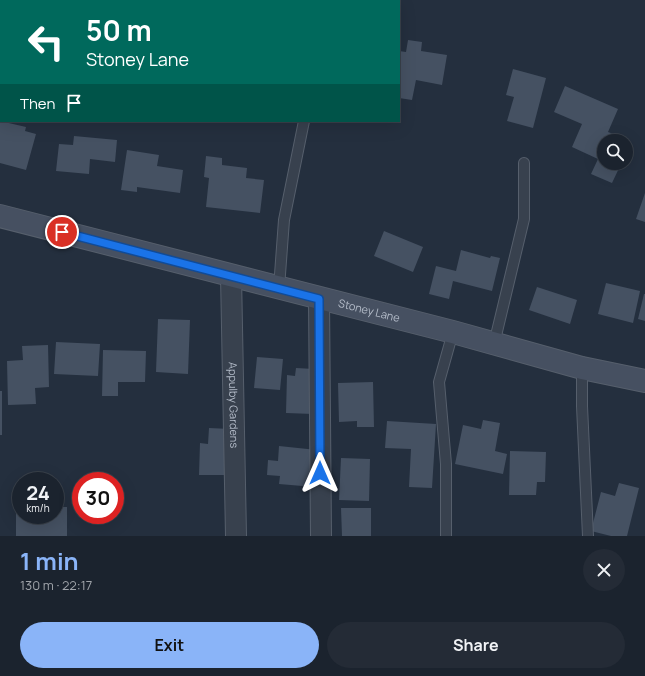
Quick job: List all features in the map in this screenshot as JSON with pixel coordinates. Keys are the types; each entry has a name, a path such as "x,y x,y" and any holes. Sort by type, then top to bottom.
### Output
{"street":[{"name":"Stoney Lane","path":"0,216 319,299 453,332 582,368 645,381"},
{"name":"Appulby Gardens","path":"231,275 236,536"},
{"path":"319,299 321,536"}],"lane":[{"path":"279,288 284,220 304,122"},
{"path":"494,344 524,219 524,163"},
{"path":"446,536 446,464 439,382 453,332"},
{"path":"582,368 582,406 588,536"}],"building":[{"path":"408,40 422,42 421,51 447,55 442,85 416,80 412,100 400,98 400,51 406,52"},
{"path":"513,69 546,78 533,128 507,121 514,97 506,95"},
{"path":"565,86 618,109 608,132 613,134 597,134 597,159 572,147 582,124 554,112"},
{"path":"0,122 26,127 25,131 36,134 26,170 0,163"},
{"path":"74,136 117,140 115,162 90,159 89,174 56,171 59,144 73,145"},
{"path":"127,150 159,155 157,166 183,170 180,193 137,187 137,192 121,190"},
{"path":"206,156 222,158 222,165 247,168 246,178 264,180 260,213 206,207 209,178 204,177"},
{"path":"597,161 597,170 618,170 612,183 591,174"},
{"path":"645,193 645,222 636,219"},
{"path":"384,231 423,247 413,272 374,256"},
{"path":"461,250 490,258 491,256 500,258 492,291 453,281 449,299 429,294 436,266 456,271"},
{"path":"606,283 640,291 633,323 598,314"},
{"path":"537,287 577,300 570,324 529,310"},
{"path":"645,294 645,321 638,319"},
{"path":"158,319 190,320 188,374 156,372"},
{"path":"56,342 100,344 98,376 54,374"},
{"path":"48,345 49,387 35,388 36,404 8,405 7,361 23,360 22,346"},
{"path":"103,350 146,351 145,382 118,382 118,396 102,396"},
{"path":"257,357 283,359 280,390 254,388"},
{"path":"296,368 314,369 313,414 286,413 287,375 295,376"},
{"path":"373,382 374,427 357,427 357,421 339,422 338,383"},
{"path":"0,391 2,391 2,435 0,435"},
{"path":"483,420 500,423 495,451 507,454 503,474 455,464 463,425 481,429"},
{"path":"387,421 436,424 432,488 409,487 411,449 385,448"},
{"path":"209,428 230,429 230,475 199,475 200,443 208,444"},
{"path":"279,446 317,450 314,487 279,484 280,476 267,475 268,460 278,461"},
{"path":"510,451 546,452 545,482 537,482 536,495 509,495"},
{"path":"341,458 370,459 369,501 339,500"},
{"path":"619,483 639,488 627,536 611,536 591,531 601,492 615,496"},
{"path":"64,507 67,507 67,536 16,536 16,524 64,524"},
{"path":"341,508 371,508 371,536 342,536"}],"route":[{"path":"62,232 319,299 320,473"}]}
